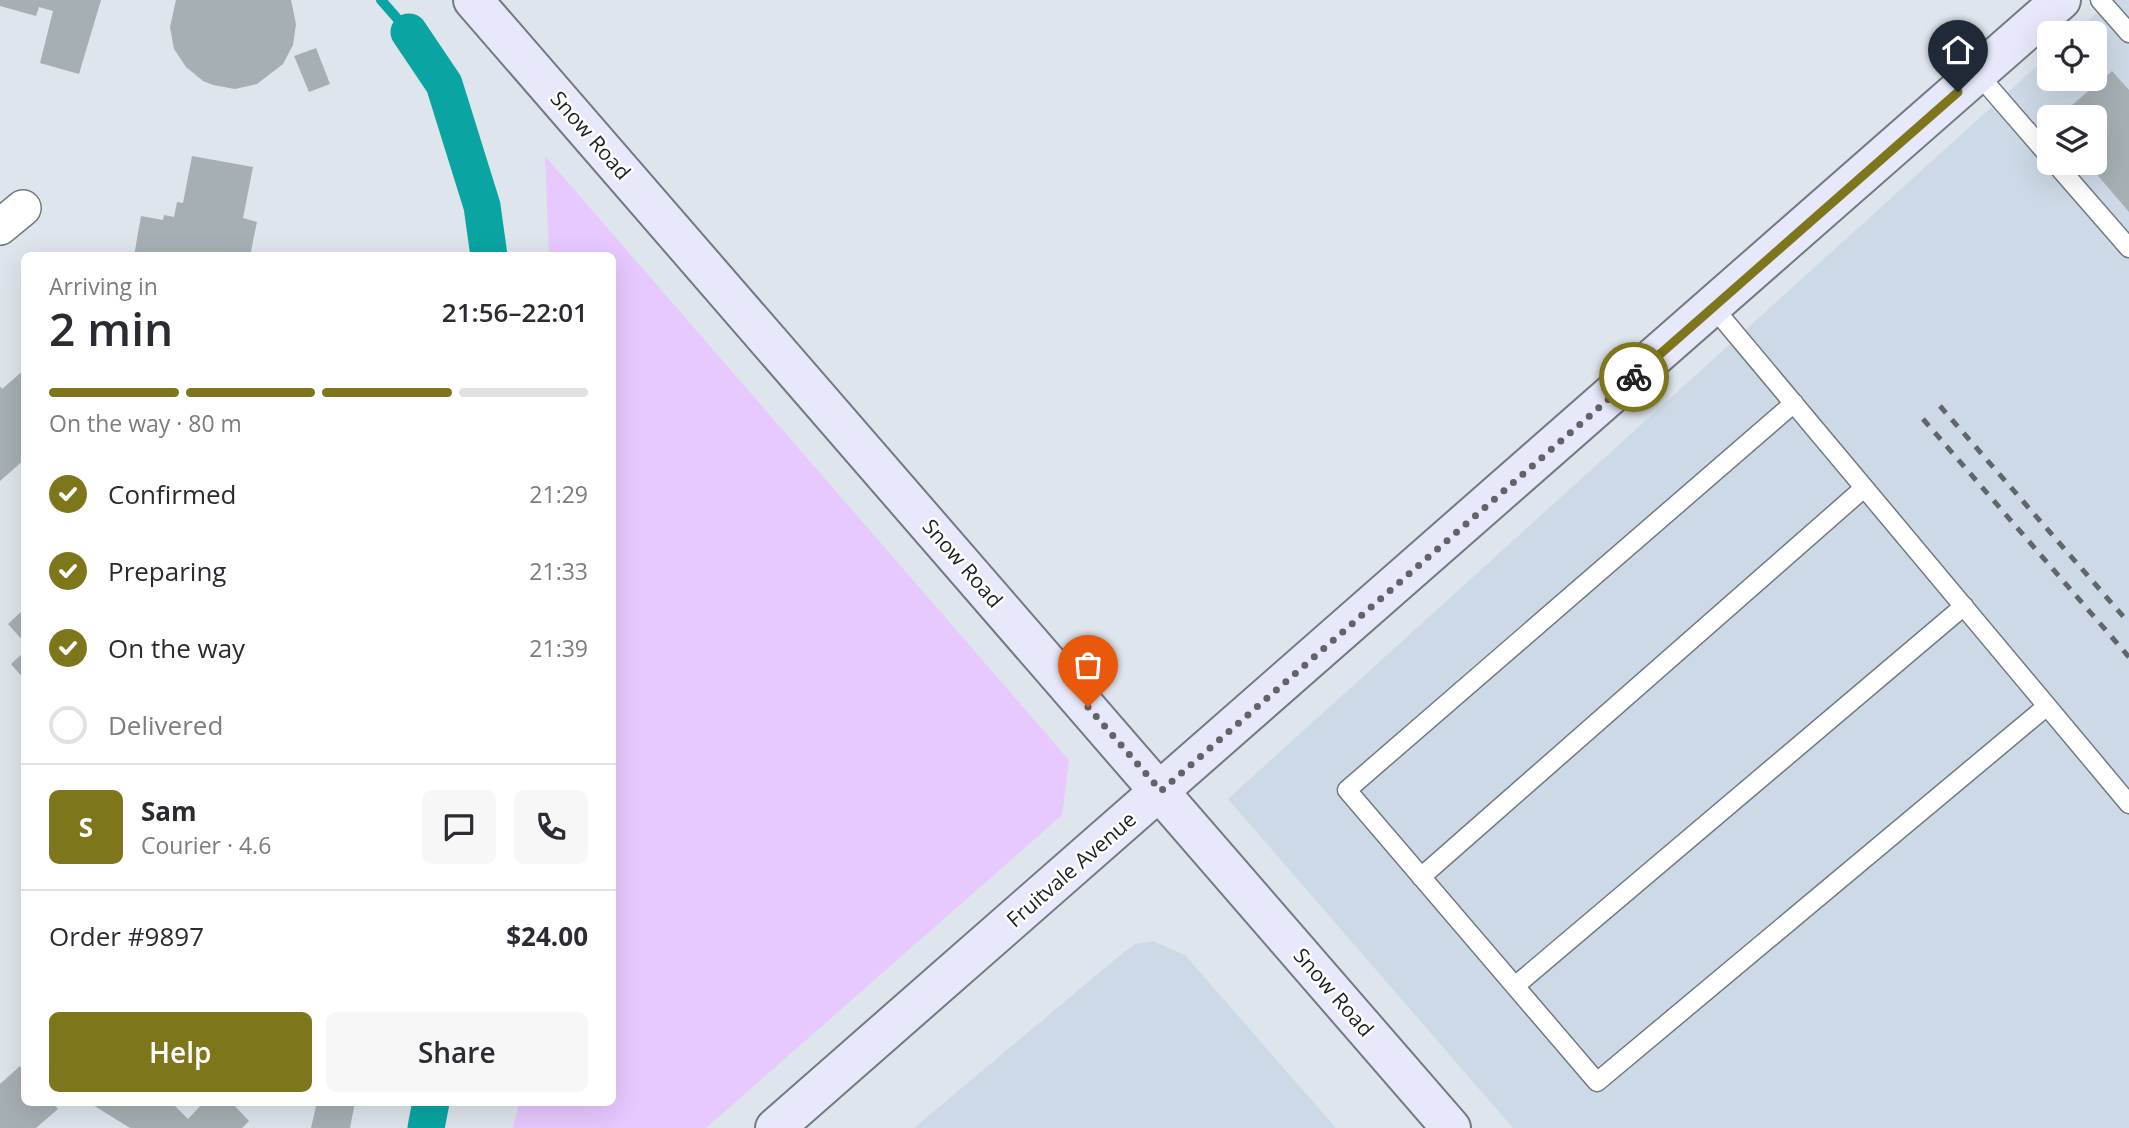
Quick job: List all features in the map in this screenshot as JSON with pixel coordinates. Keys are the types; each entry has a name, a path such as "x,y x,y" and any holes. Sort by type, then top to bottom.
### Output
{"main road":[{"name":"Snow Road","path":"473,0 1451,1128"},
{"name":"Fruitvale Avenue","path":"775,1128 2061,0"}],"lane":[{"path":"2100,0 2129,33"},
{"path":"1978,74 2037,142"},
{"path":"2065,175 2129,248"},
{"path":"1713,307 2129,804"},
{"path":"1794,403 1347,790 1597,1082 2047,706"},
{"path":"1421,877 1864,488"},
{"path":"1515,986 1964,607"}],"shaded area":[{"path":"2111,0 2129,0 2129,1128 1513,1128 1228,799 2037,66 2037,91 2107,91 2107,21 2087,21"},
{"path":"545,156 1069,760 1062,815 706,1128 513,1128 518,1106 616,1106 616,252 549,252"},
{"path":"1153,941 1185,955 1336,1128 914,1128 1124,952 1136,944"}],"building":[{"path":"0,0 101,0 79,74 40,63 53,11 39,7 36,16 0,6"},
{"path":"176,0 291,0 296,24 293,45 283,64 257,84 235,89 213,85 203,81 186,67 174,49 170,27"},
{"path":"316,48 330,84 309,92 294,56"},
{"path":"2112,71 2129,90 2129,212 2097,175 2107,175 2107,105 2072,105 2089,91 2107,91 2107,75"},
{"path":"192,156 253,167 243,218 257,222 251,252 135,252 141,216 163,220 164,215 174,217 177,202 183,203"},
{"path":"21,373 21,463 0,481 0,386 2,389"},
{"path":"21,612 21,639 8,624"},
{"path":"21,655 21,676 11,664"},
{"path":"20,1066 21,1106 55,1106 58,1109 36,1128 0,1128 0,1084"},
{"path":"94,1106 175,1106 188,1119 200,1106 235,1106 249,1121 242,1128 130,1128"},
{"path":"316,1106 354,1106 350,1128 311,1128"}],"waterway":[{"path":"381,0 409,32"},
{"path":"409,32 444,84 482,206 488,252"},
{"path":"426,1128 430,1106"}],"railway":[{"path":"1940,406 2129,623"},
{"path":"1923,419 2129,657"}],"way so far":[{"path":"1088,707 1161,791 1634,377"}],"route":[{"path":"1634,377 1958,92"}]}
